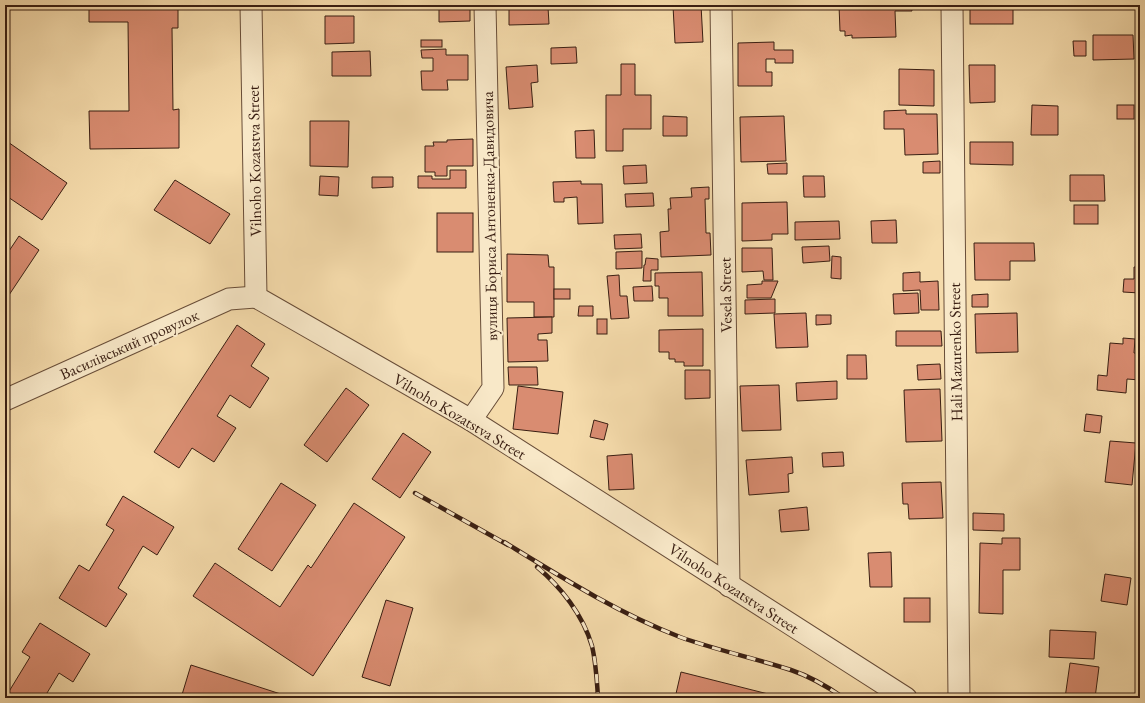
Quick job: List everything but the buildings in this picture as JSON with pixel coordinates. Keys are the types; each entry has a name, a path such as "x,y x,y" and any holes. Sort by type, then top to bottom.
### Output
{"street":[{"name":"Vilnoho Kozatstva Street","path":"251,5 256,297 471,420 906,698"},
{"name":"вулиця Бориса Антоненка-Давидовича","path":"471,420 493,388 485,5"},
{"name":"Vesela Street","path":"721,5 730,586"},
{"name":"Hali Mazurenko Street","path":"952,5 959,698"},
{"name":"Василівський провулок","path":"5,400 229,299 256,297"}],"railway":[{"path":"415,493 508,545"},
{"path":"504,542 590,594 634,617 694,642 798,672 844,698"},
{"path":"537,567 563,593 583,623 592,646 598,698"}]}
